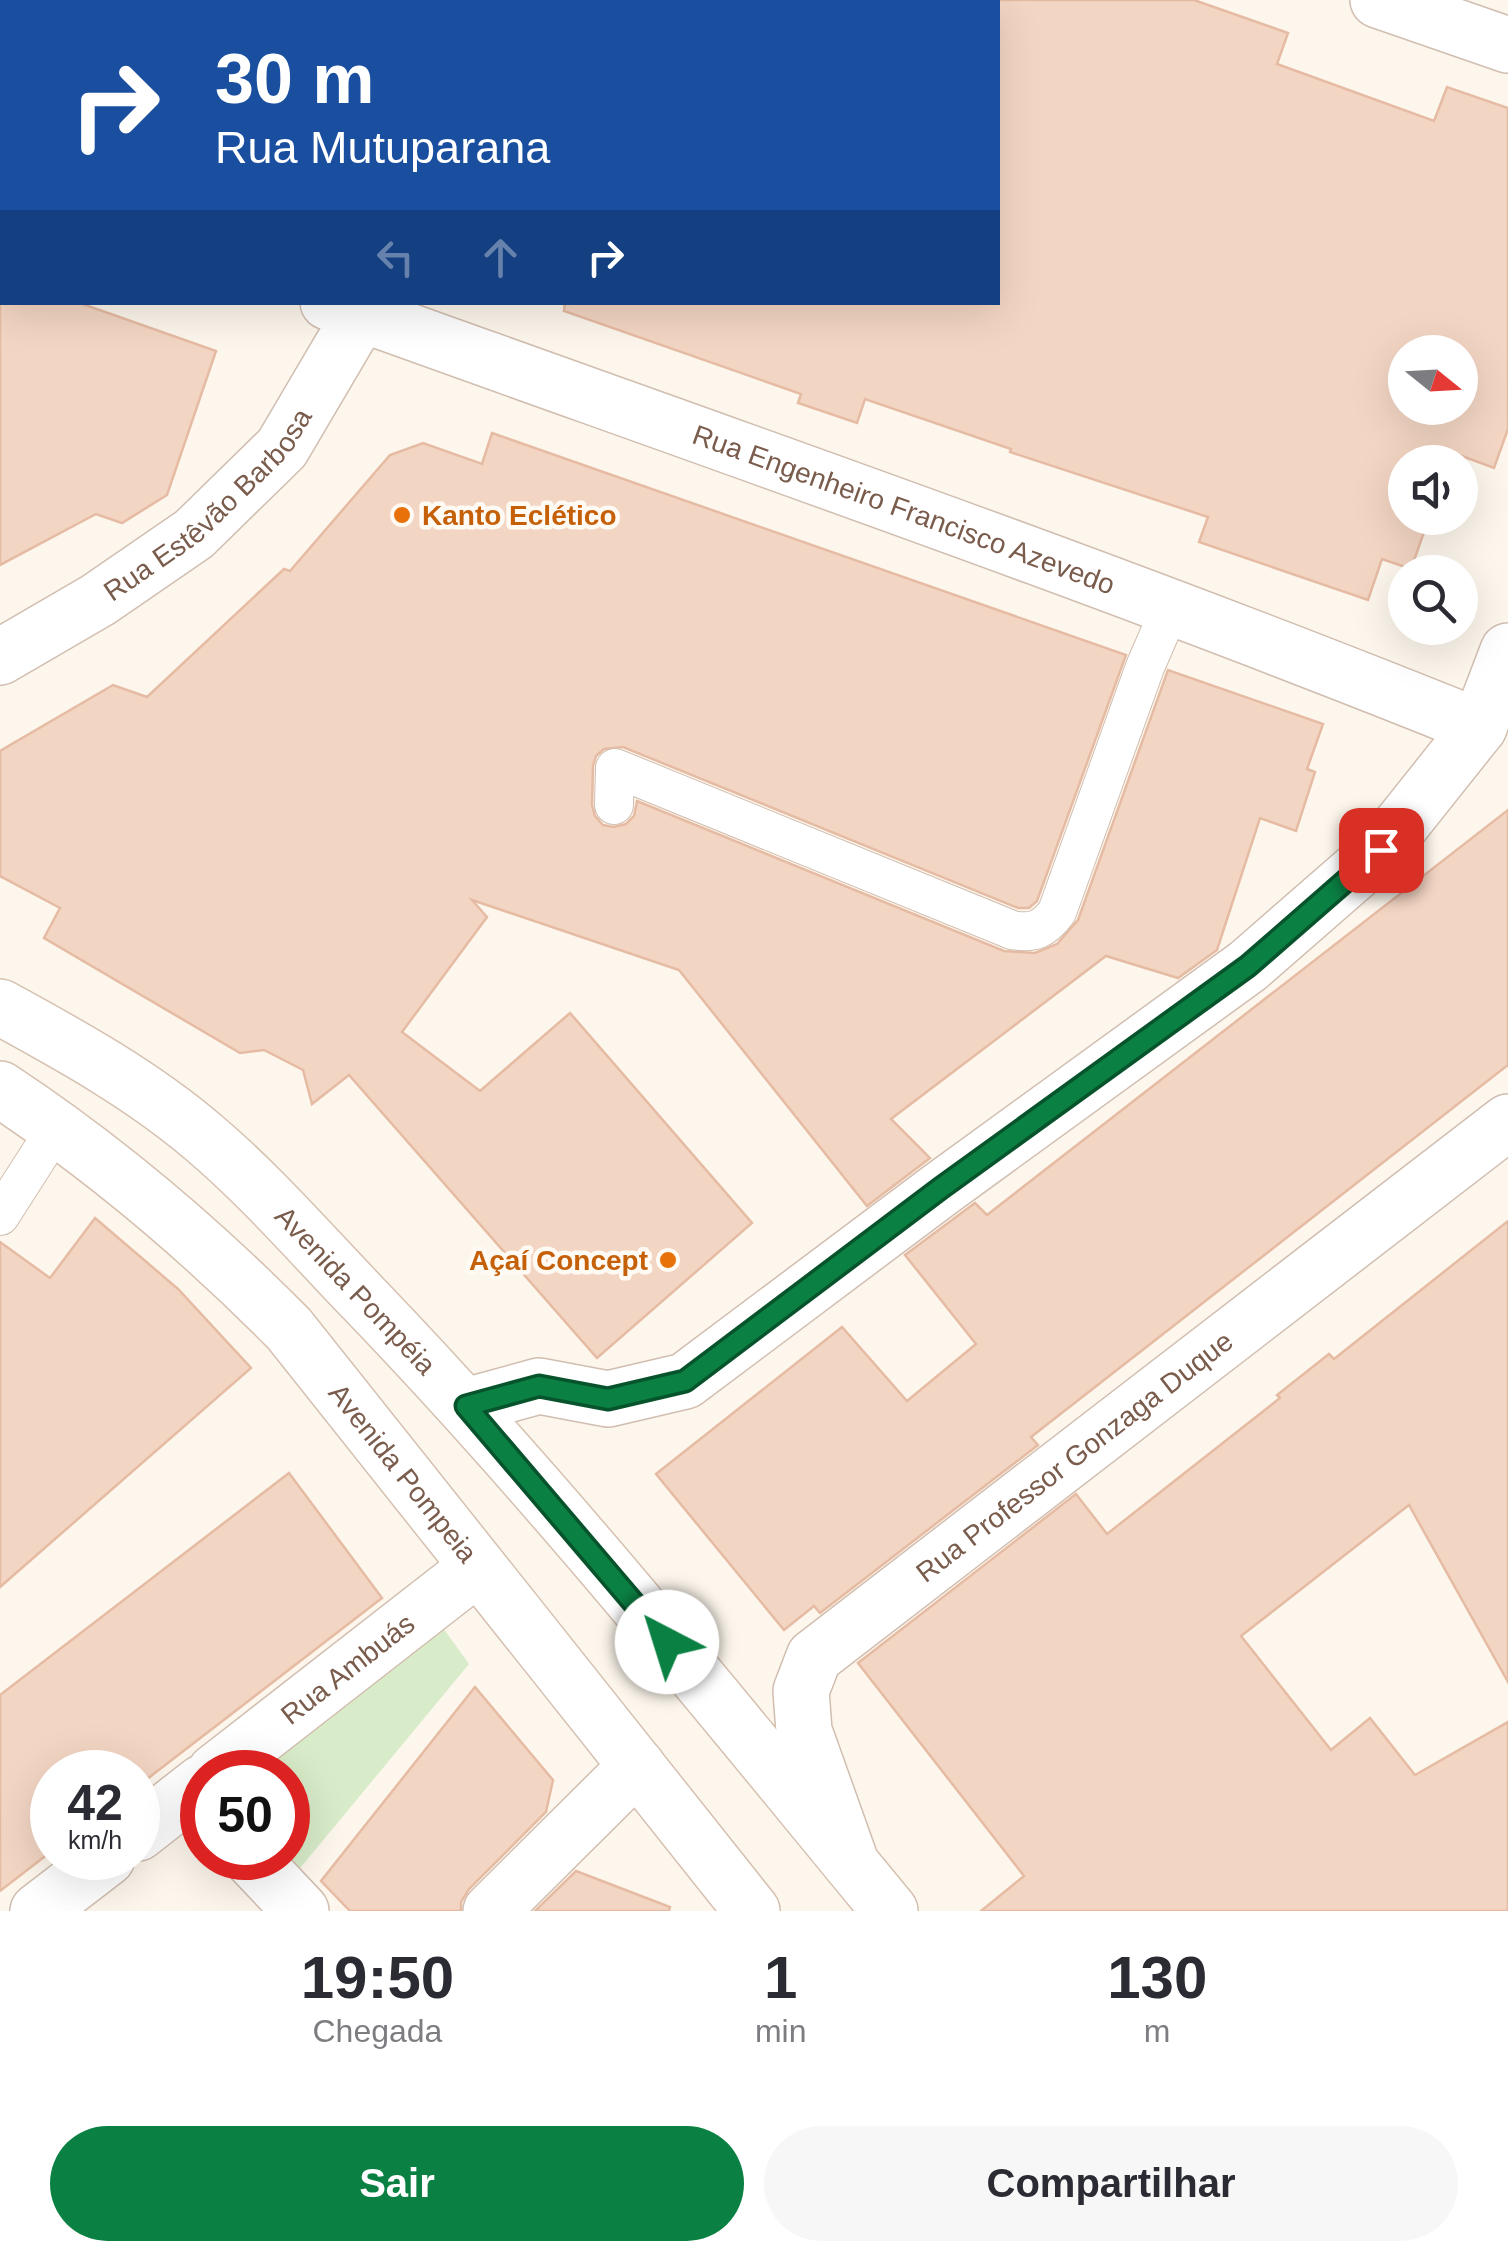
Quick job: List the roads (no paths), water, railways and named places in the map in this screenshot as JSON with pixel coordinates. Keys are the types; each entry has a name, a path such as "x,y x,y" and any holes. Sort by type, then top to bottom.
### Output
{"street":[{"path":"1378,0 1508,45"},
{"name":"Rua Engenheiro Francisco Azevedo","path":"353,307 438,344 676,425 1171,607 1480,727"},
{"name":"Rua Estêvão Barbosa","path":"0,656 98,600 194,534 282,448 353,307"},
{"path":"466,1406 539,1386 608,1399 685,1381 941,1188 1248,966 1381,850 1480,727 1508,651"},
{"name":"Avenida Pompéia","path":"0,1006 82,1051 203,1136 466,1406 890,1911"},
{"name":"Avenida Pompeia","path":"0,1090 57,1127 156,1205 290,1330 752,1911"},
{"name":"Rua Professor Gonzaga Duque","path":"851,1863 804,1731 801,1692 814,1656 1508,1122"},
{"name":"Rua Ambuás","path":"250,1750 478,1567"},
{"path":"491,1911 636,1766"},
{"path":"38,1911 78,1880"},
{"path":"272,1880 301,1911"}],"lane":[{"path":"614,805 615,768 1030,934 1046,926 1057,912 1145,667 1171,607"},
{"path":"0,1216 57,1127"}],"place":[{"name":"Kanto Eclético","path":"402,515"},
{"name":"Açaí Concept","path":"668,1260"}]}
